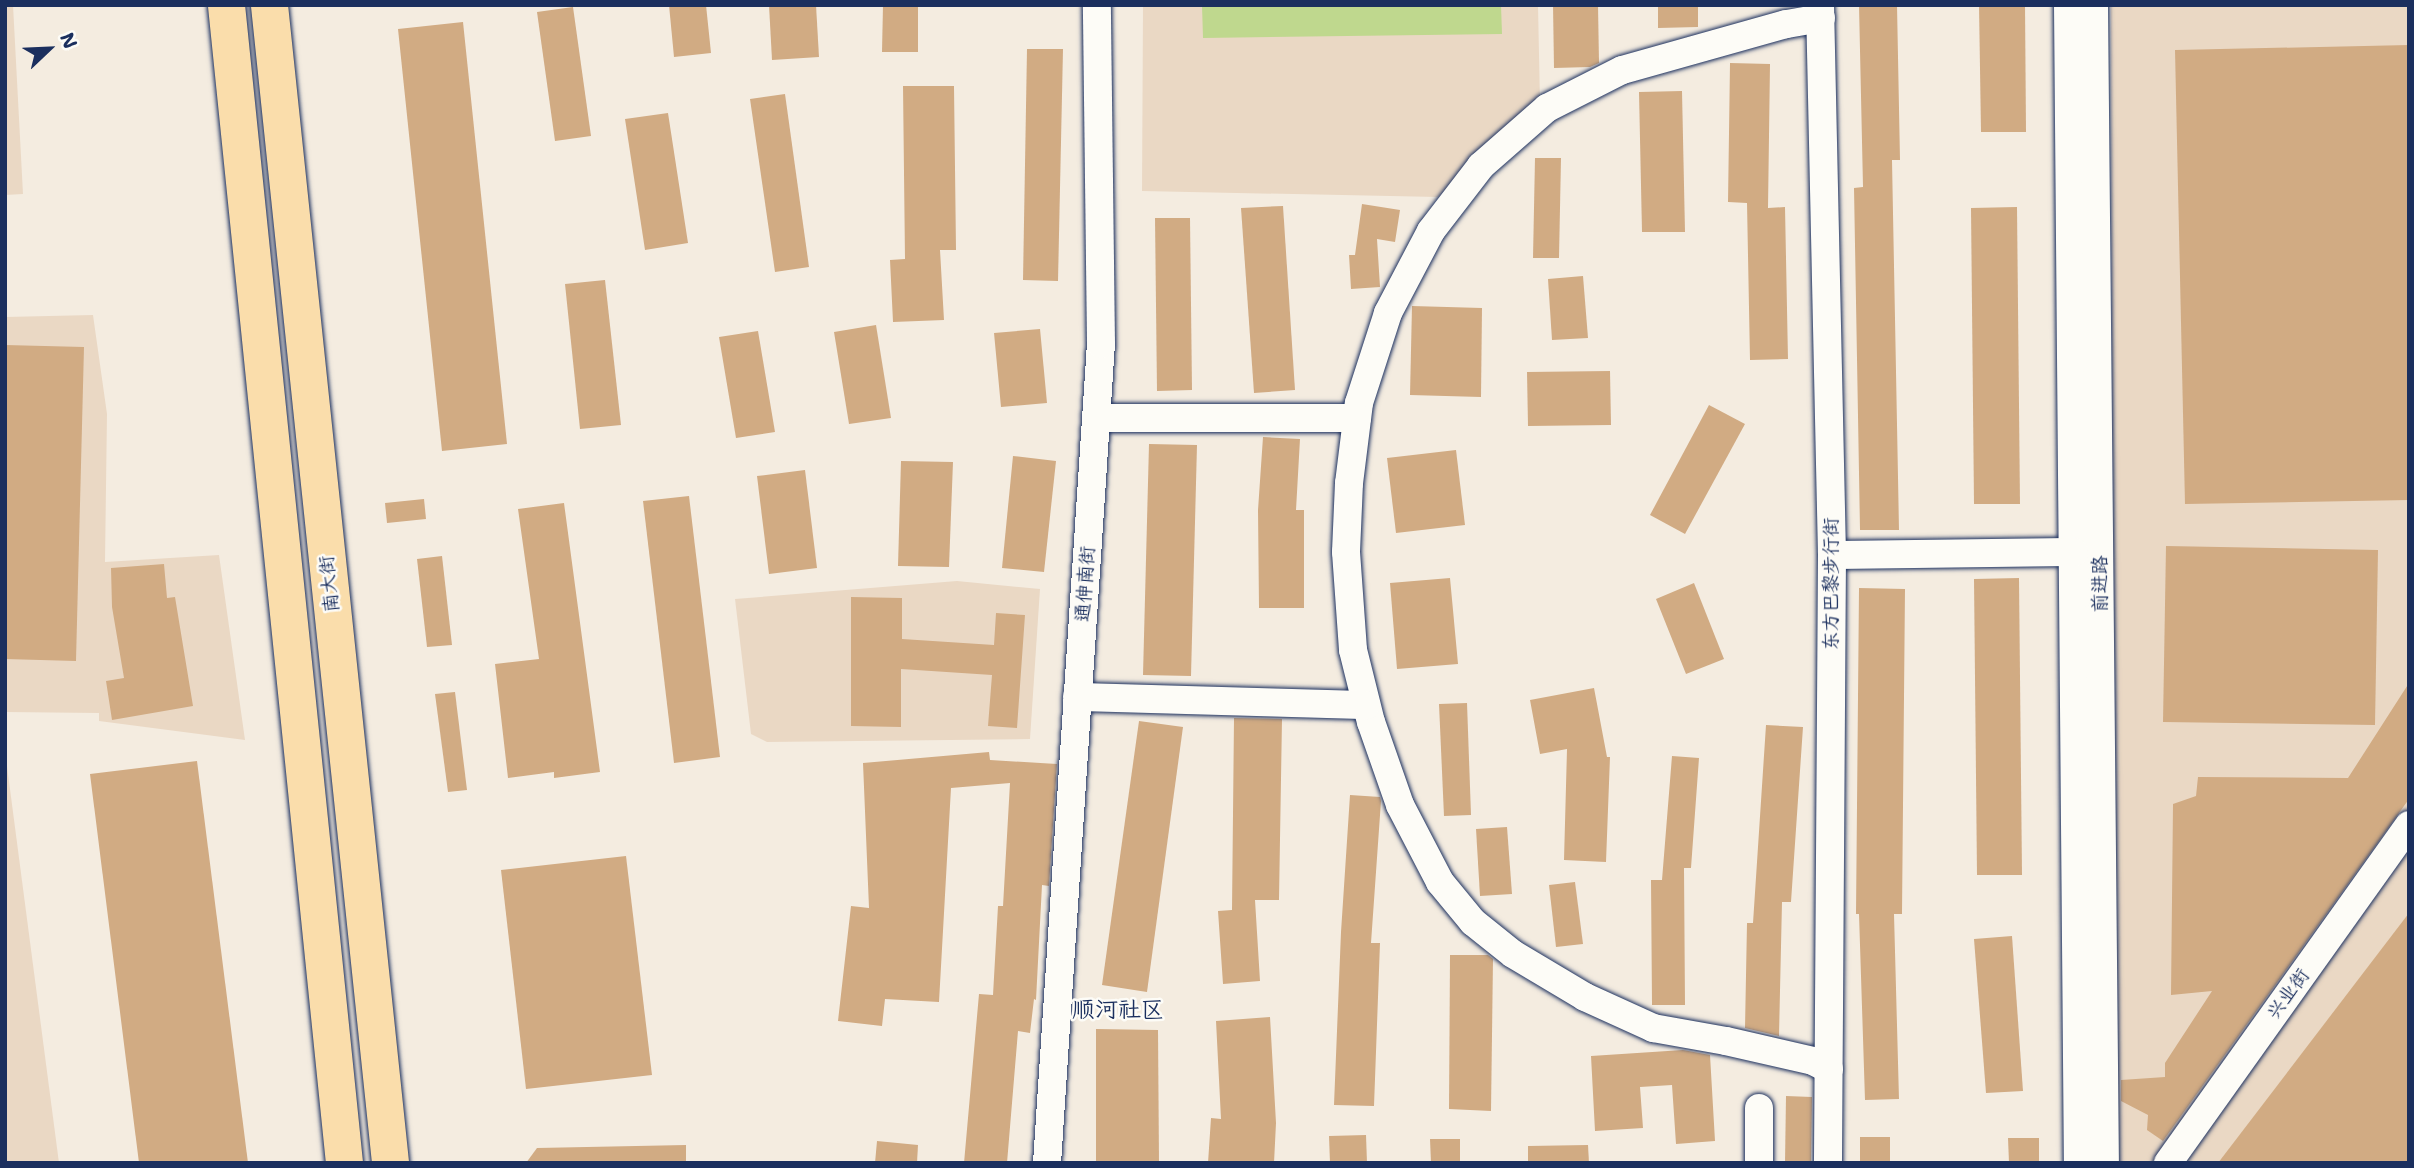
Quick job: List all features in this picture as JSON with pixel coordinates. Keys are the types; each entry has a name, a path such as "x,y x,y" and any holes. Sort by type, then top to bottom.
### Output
{"main road":[{"path":"226,5 344,1163"},
{"name":"南大街","path":"270,5 390,1163"}],"street":[{"name":"通伸南街","path":"1047,1163 1101,344 1097,5"},
{"name":"前进路","path":"2068,5 2078,1163"},
{"name":"前进路","path":"2094,5 2105,1163"},
{"path":"1821,12 1622,70 1547,108 1480,166 1431,231 1388,313 1357,418 1349,483 1346,552 1353,650 1366,705 1400,805 1440,882 1473,922 1513,954 1585,997 1653,1028 1813,1061 1829,1069"},
{"name":"东方巴黎步行街","path":"1821,12 1832,555 1828,1163"},
{"path":"1096,418 1357,418"},
{"path":"1832,555 2074,552"},
{"path":"1077,697 1366,705"},
{"name":"兴业街","path":"2168,1163 2409,825"},
{"path":"1759,1108 1759,1163"}],"shaded area":[{"path":"5,5 13,5 23,194 5,195"},
{"path":"1143,5 1538,5 1540,103 1438,197 1142,191"},
{"path":"2111,5 2409,5 2409,1163 2114,1163"},
{"path":"93,315 107,414 105,562 219,555 245,740 99,721 99,713 5,712 5,317"},
{"path":"957,581 1040,589 1030,739 767,742 751,734 735,599"},
{"path":"5,751 59,1163 5,1163"}],"green space":[{"path":"1202,5 1501,5 1502,34 1203,38"}],"building":[{"path":"669,5 706,5 711,53 674,57"},
{"path":"769,5 816,5 819,57 772,60"},
{"path":"883,5 918,5 918,52 882,52"},
{"path":"1553,5 1598,5 1599,63 1590,67 1554,68"},
{"path":"1658,5 1698,5 1698,27 1658,28"},
{"path":"1859,5 1897,5 1900,160 1892,160 1899,530 1860,530 1854,188 1863,187"},
{"path":"1979,5 2025,5 2026,132 1981,132"},
{"path":"573,7 591,136 555,141 537,12"},
{"path":"463,22 507,444 442,451 398,29"},
{"path":"2409,45 2409,500 2185,504 2175,50"},
{"path":"1027,49 1063,49 1058,281 1023,280"},
{"path":"1730,63 1770,64 1768,208 1785,207 1788,359 1750,360 1747,203 1728,202"},
{"path":"903,86 954,86 956,250 940,250 944,320 893,322 890,260 905,259"},
{"path":"1682,91 1685,232 1642,232 1639,92"},
{"path":"785,94 809,267 775,272 750,99"},
{"path":"668,113 688,243 645,250 625,119"},
{"path":"1535,158 1561,158 1559,258 1533,258"},
{"path":"1362,204 1400,210 1395,242 1377,239 1380,287 1351,289 1349,255 1355,255"},
{"path":"1283,206 1295,390 1254,393 1241,208"},
{"path":"2017,207 2020,504 1974,504 1971,208"},
{"path":"1155,218 1190,218 1192,390 1157,391"},
{"path":"1583,276 1588,338 1552,340 1548,279"},
{"path":"605,280 621,425 580,429 565,284"},
{"path":"1412,306 1482,308 1481,397 1410,395"},
{"path":"876,325 891,418 849,424 834,332"},
{"path":"1040,329 1047,403 1001,407 994,333"},
{"path":"758,331 775,432 736,438 719,337"},
{"path":"5,345 84,347 76,661 5,659"},
{"path":"1610,371 1611,425 1528,426 1527,372"},
{"path":"1709,405 1745,424 1685,534 1650,515"},
{"path":"1263,437 1300,439 1296,510 1304,510 1304,608 1259,608 1258,510"},
{"path":"1149,444 1197,445 1191,676 1143,675"},
{"path":"1456,450 1465,525 1396,533 1387,458"},
{"path":"1013,456 1056,461 1044,572 1002,568"},
{"path":"901,461 953,462 949,567 898,566"},
{"path":"805,470 817,568 769,574 757,476"},
{"path":"689,496 720,757 674,763 643,501"},
{"path":"424,499 426,519 387,523 385,503"},
{"path":"564,503 600,772 554,778 554,772 508,778 495,664 539,659 518,509"},
{"path":"2166,546 2378,550 2375,725 2163,722"},
{"path":"442,556 452,645 427,647 417,559"},
{"path":"164,564 167,598 175,597 193,706 112,720 106,681 124,678 112,607 111,568"},
{"path":"1450,578 1458,664 1397,669 1390,583"},
{"path":"2019,578 2022,875 1977,875 1974,579"},
{"path":"1694,583 1724,659 1686,674 1656,599"},
{"path":"1859,588 1905,589 1902,914 1894,914 1899,1099 1865,1100 1859,914 1856,914"},
{"path":"851,597 902,598 902,639 994,645 996,613 1025,615 1017,728 988,726 992,675 901,669 901,727 851,726"},
{"path":"2409,683 2409,799 2163,1141 2147,1130 2148,1115 2121,1101 2121,1080 2165,1077 2165,1063 2212,991 2171,995 2173,804 2196,796 2198,777 2348,778"},
{"path":"1594,688 1607,757 1610,757 1606,862 1564,860 1567,749 1540,754 1530,700"},
{"path":"455,692 467,790 448,792 435,694"},
{"path":"1467,703 1471,815 1444,816 1439,704"},
{"path":"1234,718 1282,719 1279,900 1255,900 1260,981 1223,984 1218,911 1232,910"},
{"path":"1139,721 1183,727 1147,992 1102,985"},
{"path":"1766,725 1803,727 1791,902 1782,902 1779,1036 1745,1028 1747,923 1753,923"},
{"path":"989,752 990,760 1057,764 1049,886 1042,885 1036,1000 1034,999 1030,1033 1018,1031 1007,1163 964,1163 979,994 993,995 998,906 1003,906 1010,783 951,788 939,1002 885,999 882,1026 838,1021 851,906 869,908 863,763"},
{"path":"1672,756 1699,758 1691,868 1684,868 1685,1005 1652,1005 1651,880 1662,880"},
{"path":"197,761 248,1163 139,1163 90,774"},
{"path":"1350,795 1380,797 1381,801 1371,943 1380,943 1374,1106 1334,1105"},
{"path":"1507,827 1512,894 1480,896 1476,829"},
{"path":"626,856 652,1075 526,1089 501,870"},
{"path":"1575,882 1583,944 1556,947 1549,885"},
{"path":"2409,913 2409,1163 2218,1163"},
{"path":"2012,936 2023,1091 1986,1093 1974,939"},
{"path":"1450,955 1488,955 1493,959 1491,1111 1449,1109"},
{"path":"1270,1017 1276,1123 1274,1163 1208,1163 1211,1118 1221,1119 1216,1021"},
{"path":"1096,1029 1158,1030 1159,1163 1096,1163"},
{"path":"1683,1050 1710,1055 1715,1141 1676,1144 1672,1085 1640,1087 1643,1128 1595,1131 1591,1056"},
{"path":"1786,1096 1812,1097 1811,1163 1785,1163"},
{"path":"1366,1135 1367,1163 1330,1163 1329,1136"},
{"path":"1860,1137 1890,1137 1890,1163 1860,1163"},
{"path":"2008,1138 2039,1138 2039,1163 2009,1163"},
{"path":"1430,1139 1460,1139 1460,1163 1431,1163"},
{"path":"877,1141 918,1145 917,1163 875,1163"},
{"path":"686,1145 686,1163 526,1163 537,1148"},
{"path":"1588,1145 1589,1163 1528,1163 1528,1146"}],"district":[{"name":"顺河社区","path":"1118,1009"}]}
